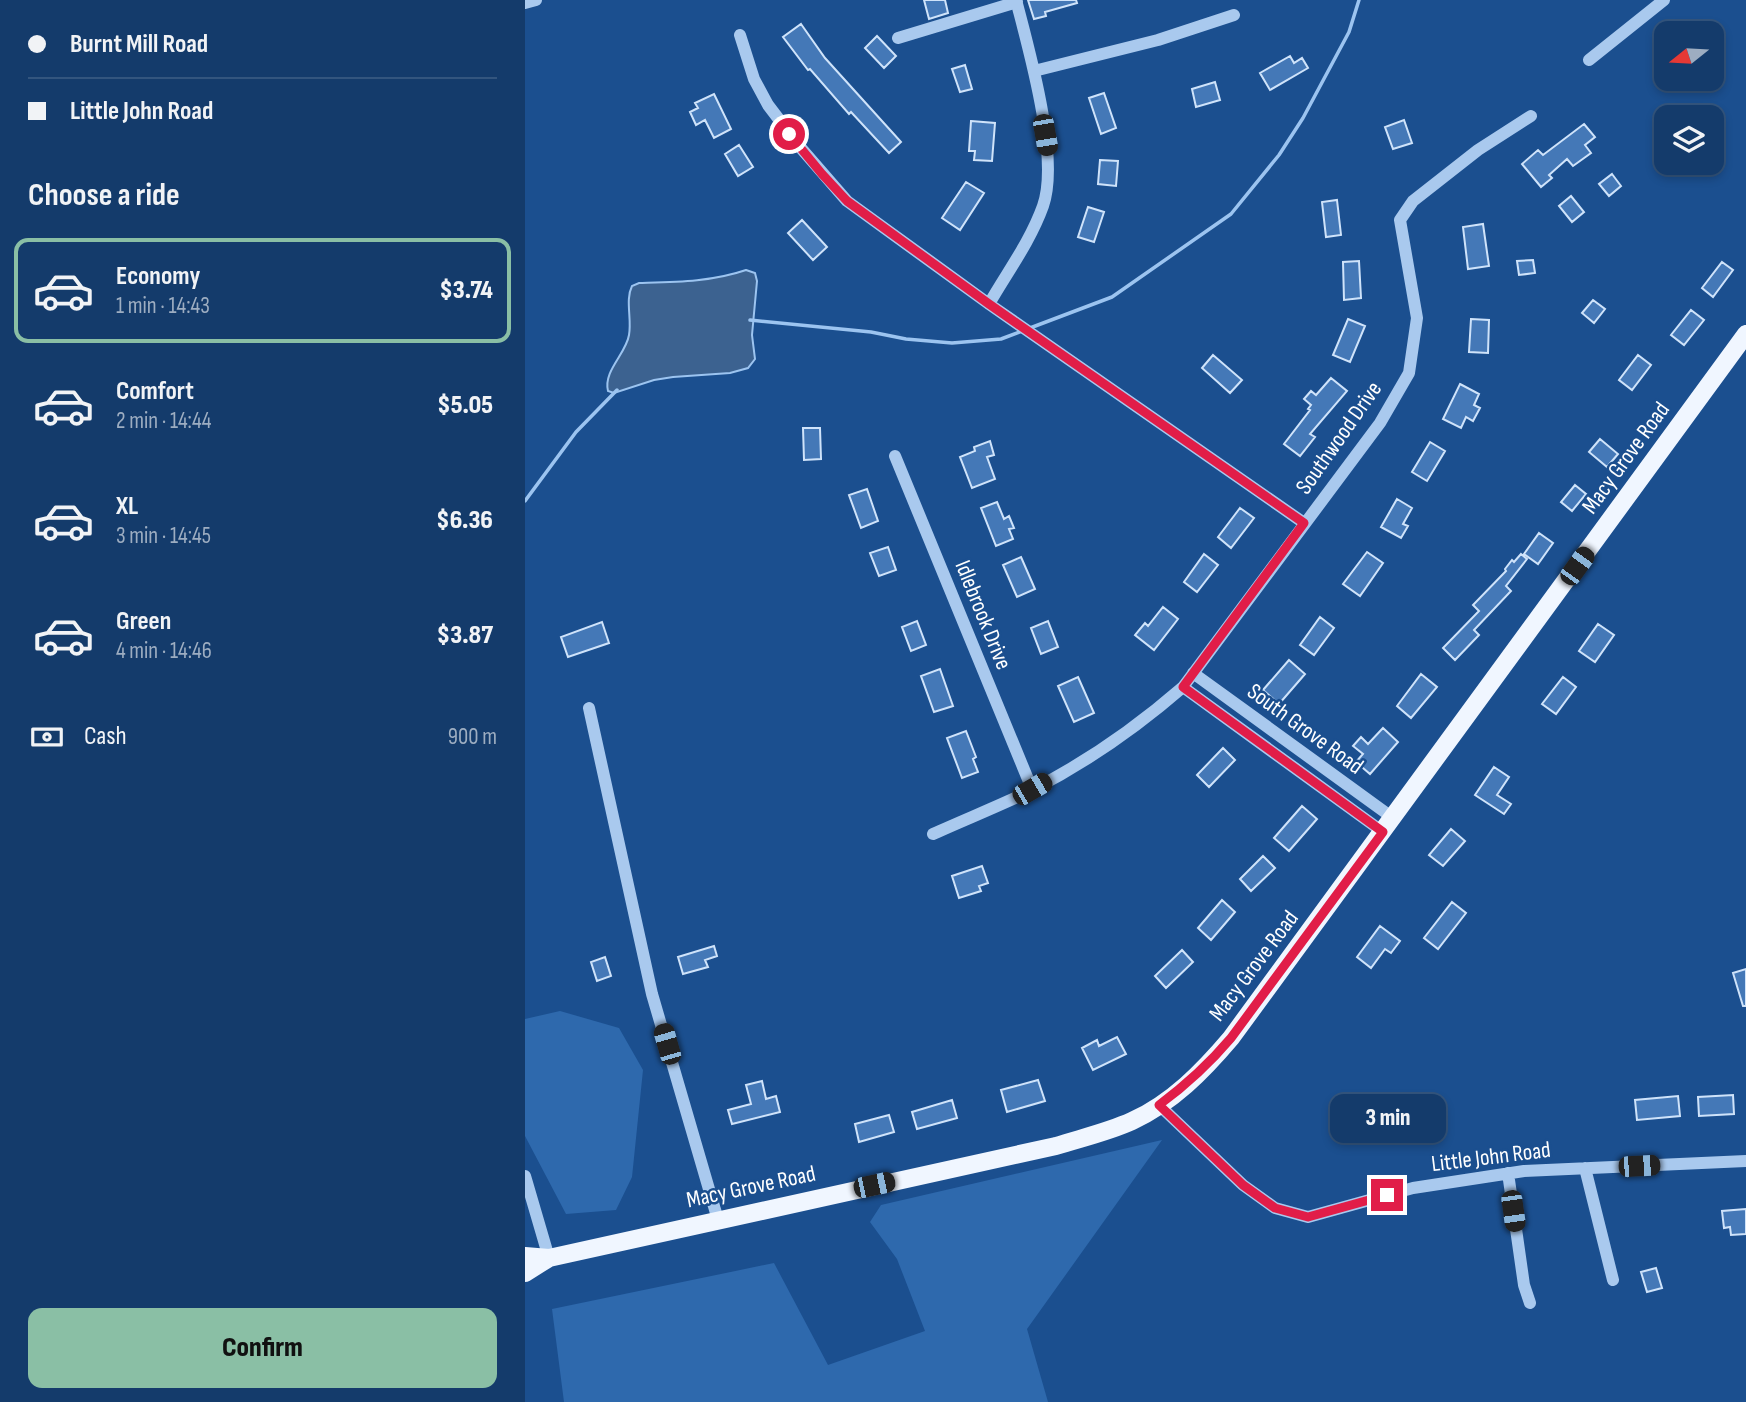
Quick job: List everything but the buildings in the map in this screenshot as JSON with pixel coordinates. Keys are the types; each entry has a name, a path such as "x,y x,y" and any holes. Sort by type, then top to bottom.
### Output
{"main road":[{"name":"Macy Grove Road","path":"525,1256 549,1258 1056,1146 1133,1121 1186,1085 1231,1038 1746,334"},
{"name":"Macy Grove Road","path":"525,1273 549,1258"}],"street":[{"path":"525,3 536,0"},
{"path":"1588,60 1664,0"},
{"path":"898,38 1016,1 1034,71 1049,157 1045,202 1027,244 989,304"},
{"path":"1034,71 1158,40 1234,15"},
{"path":"740,35 754,79 768,105 822,174 847,201 989,304 1304,523"},
{"name":"Southwood Drive","path":"933,834 1032,789 1101,750 1146,719 1183,687 1380,423 1409,373 1417,318 1400,220 1413,201 1478,150 1531,116"},
{"name":"Idlebrook Drive","path":"895,456 1032,789"},
{"name":"South Grove Road","path":"1193,673 1388,825"},
{"name":"South Grove Road","path":"1183,687 1388,825"},
{"path":"589,708 652,994 718,1220"},
{"name":"Little John Road","path":"1159,1105 1243,1185 1275,1208 1308,1217 1413,1188 1508,1173 1746,1161"},
{"path":"1585,1168 1613,1280"},
{"path":"1508,1173 1524,1285 1530,1303"},
{"path":"525,1176 549,1258"}],"shaded area":[{"path":"746,270 755,273 757,281 752,335 755,359 748,368 730,373 654,380 614,393 608,391 609,376 629,335 629,297 632,286 639,283 706,279"},
{"path":"560,1011 619,1028 643,1070 632,1177 616,1210 566,1214 525,1136 525,1019"},
{"path":"1162,1140 1027,1329 1048,1402 564,1402 552,1309 774,1263 828,1365 925,1331 897,1259 870,1222 881,1205"}],"waterway":[{"path":"1030,328 1112,297 1231,214 1279,155 1303,118 1349,32 1359,0"},
{"path":"750,320 952,343 1001,339 1022,331"},
{"path":"525,501 576,432 617,390"}],"route":[{"path":"789,134 847,201 989,304 1304,523 1183,687 1383,832 1231,1038 1186,1085 1159,1105 1243,1185 1275,1208 1308,1217 1387,1195"}]}
